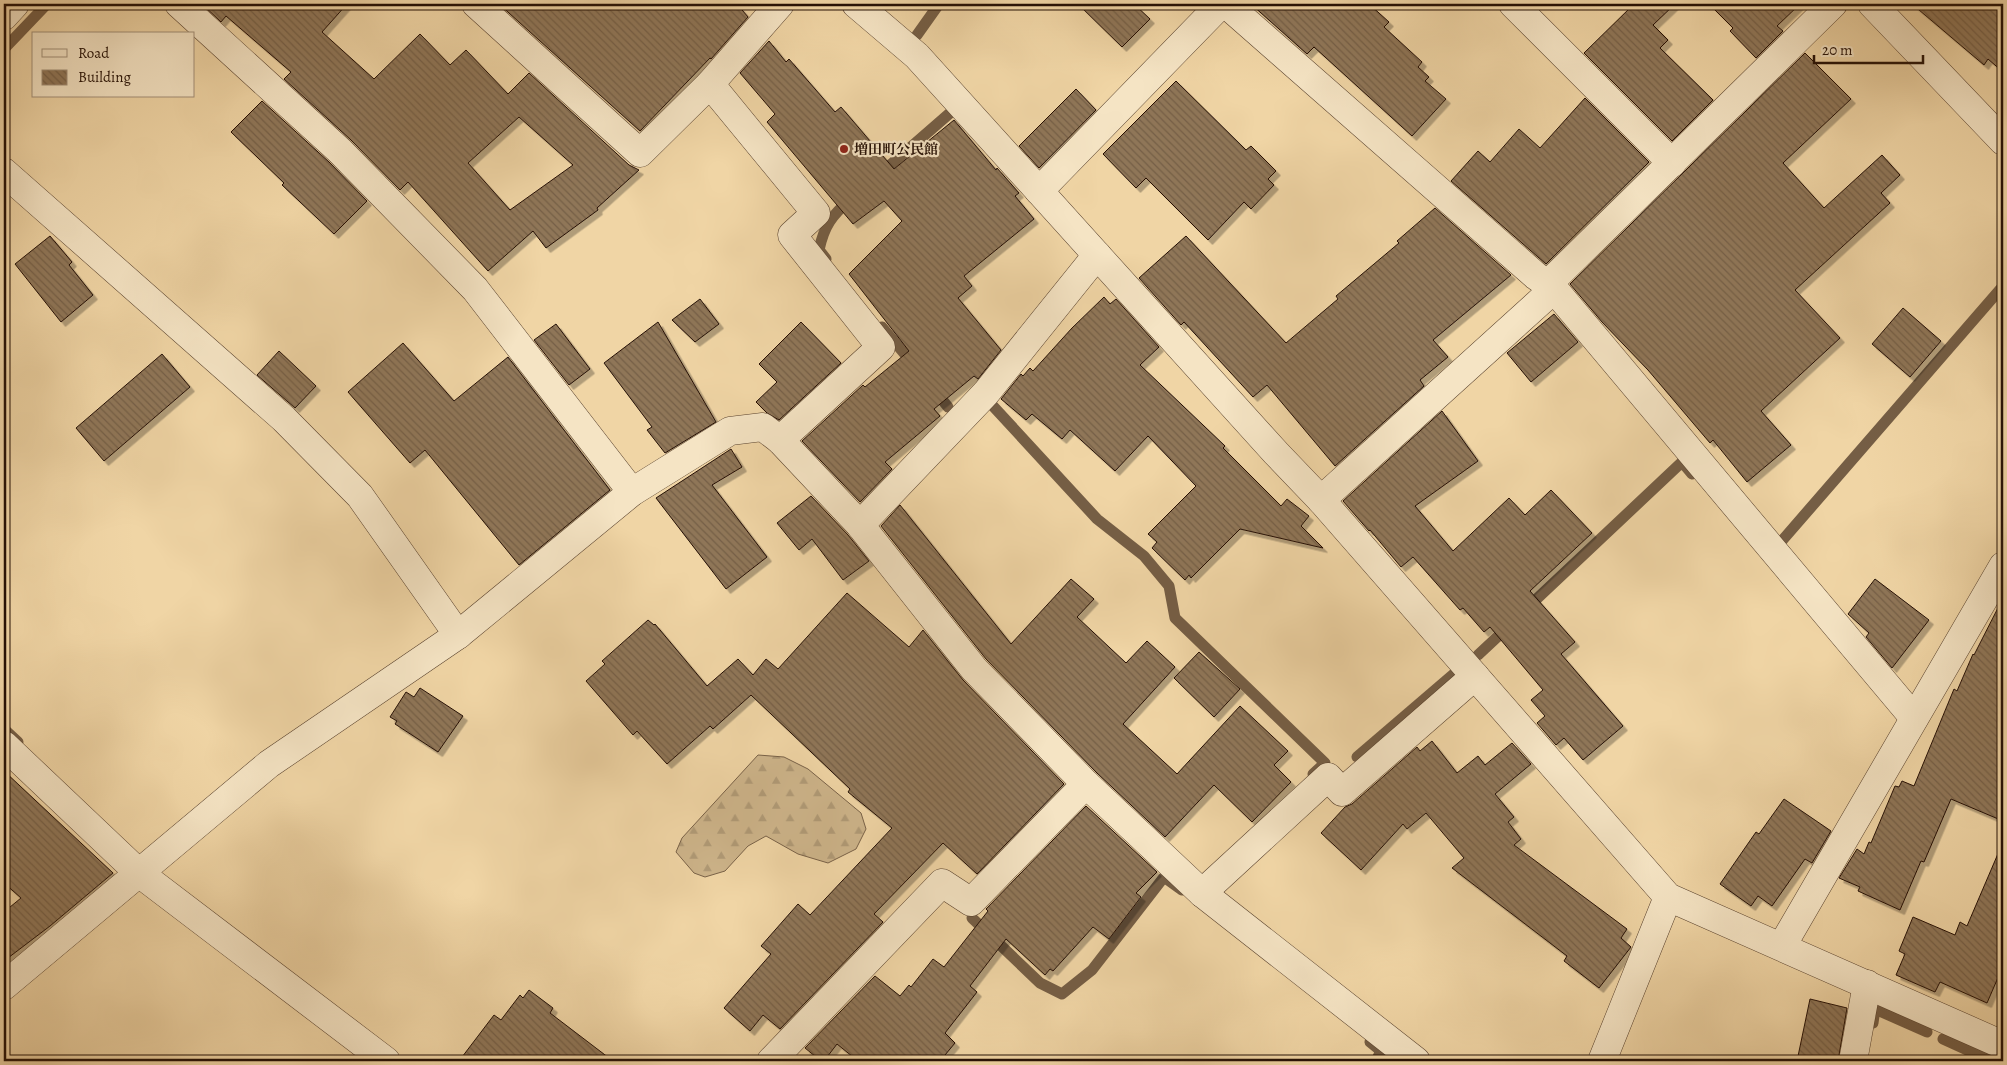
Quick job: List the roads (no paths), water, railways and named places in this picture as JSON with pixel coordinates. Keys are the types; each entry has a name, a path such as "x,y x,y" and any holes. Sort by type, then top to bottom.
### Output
{"street":[{"path":"4,16 15,4"},
{"path":"179,4 340,151 475,289 632,492"},
{"path":"476,4 640,153 710,84 780,4"},
{"path":"856,4 917,56 1276,453 1322,500 1668,896 2003,1045"},
{"path":"1039,191 1220,4"},
{"path":"1226,4 1551,286 1914,718"},
{"path":"1512,4 1672,162"},
{"path":"1322,500 1551,286 1672,162 1833,4"},
{"path":"1872,4 2003,141"},
{"path":"710,84 816,213 792,235 881,347 780,440"},
{"path":"4,172 284,419 360,496 458,635"},
{"path":"860,525 986,393 1097,255"},
{"path":"4,986 269,764 458,635 632,492 730,431 763,427 780,440 860,525 974,669 1086,784 1202,892 1416,1061"},
{"path":"1782,946 2003,566"},
{"path":"1202,892 1328,777 1342,792 1475,676"},
{"path":"4,745 140,873 386,1061"},
{"path":"771,1061 942,883 971,902 1086,784"},
{"path":"1602,1061 1668,896"},
{"path":"1853,1061 1867,984"}],"waterway":[{"path":"4,49 47,4"},
{"path":"917,35 939,4"},
{"path":"880,174 950,113"},
{"path":"826,259 819,250 823,234 834,216 851,199"},
{"path":"1780,543 2003,286"},
{"path":"882,327 914,365"},
{"path":"935,391 948,407"},
{"path":"992,405 1097,519 1144,556 1169,586 1175,618 1325,763 1313,774"},
{"path":"1526,609 1682,462 1692,474"},
{"path":"1478,655 1508,627"},
{"path":"1357,757 1455,673"},
{"path":"4,729 18,742"},
{"path":"972,918 1040,983 1062,994 1092,970 1164,877 1182,890"},
{"path":"1873,1023 1875,1009 1927,1032"},
{"path":"1943,1039 1987,1059"},
{"path":"1370,1042 1381,1051 1376,1061"}],"place":[{"name":"増田町公民館","path":"844,149"}]}
